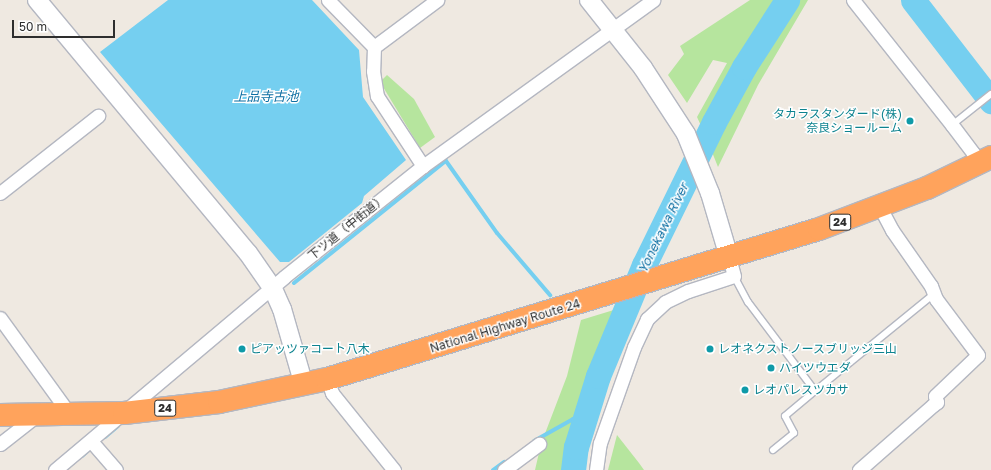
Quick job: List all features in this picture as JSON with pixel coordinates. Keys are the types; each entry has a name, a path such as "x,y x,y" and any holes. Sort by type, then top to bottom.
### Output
{"highway":[{"name":"National Highway Route 24","path":"0,415 71,416 124,413 219,402 304,385 602,297 684,271 731,267 819,229 880,207 984,160"}],"street":[{"path":"37,0 248,253 273,289 290,330 304,385"},
{"path":"328,0 374,47 373,71 377,96 423,166"},
{"path":"374,47 437,0"},
{"path":"589,0 643,68 686,134 714,204 731,267 688,291 664,302 647,319 634,347 600,443 596,470"},
{"name":"下ツ道（中街道）","path":"55,470 423,166 653,0"},
{"path":"853,0 952,125 984,160"},
{"path":"0,193 98,116"},
{"path":"859,470 933,406 936,402 935,396 978,355 934,294 892,230 880,207"},
{"path":"0,318 71,416"},
{"path":"327,379 332,393 394,470"},
{"path":"0,444 36,416"},
{"path":"91,441 116,470"},
{"path":"504,470 539,444"}],"lane":[{"path":"952,125 991,94"},
{"path":"731,267 748,302 815,391"},
{"path":"774,450 794,434 785,416 934,294"}],"green space":[{"path":"750,0 777,0 749,41 702,128 697,117 727,63 713,60 687,103 668,75 684,54 680,46"},
{"path":"794,0 808,0 758,85 718,167 710,147 721,121 755,58"},
{"path":"387,75 414,99 435,137 420,148 380,82"},
{"path":"617,309 590,384 570,451 568,470 535,470 541,444 567,376 581,320"},
{"path":"617,435 639,463 644,470 608,470"}],"water":[{"name":"上品寺古池","path":"168,0 312,0 359,50 363,97 406,160 364,196 362,203 289,262 280,262 100,52"}],"waterway":[{"name":"Yonekawa River","path":"573,470 576,447 598,376 644,265 714,122 744,67 787,0"},
{"path":"913,0 991,101"},
{"path":"294,283 446,161 497,233 550,295"},
{"path":"534,441 573,419 585,422"},
{"path":"105,437 118,426"},
{"path":"82,456 93,446"},
{"path":"493,470 504,462"}],"place":[{"name":"タカラスタンダード(株) 奈良ショールーム","path":"910,121"},
{"name":"ピアッツァコート八木","path":"242,349"},
{"name":"レオネクストノースブリッジ三山","path":"710,349"},
{"name":"ハイツウエダ","path":"771,368"},
{"name":"レオパレスツカサ","path":"745,390"}]}
